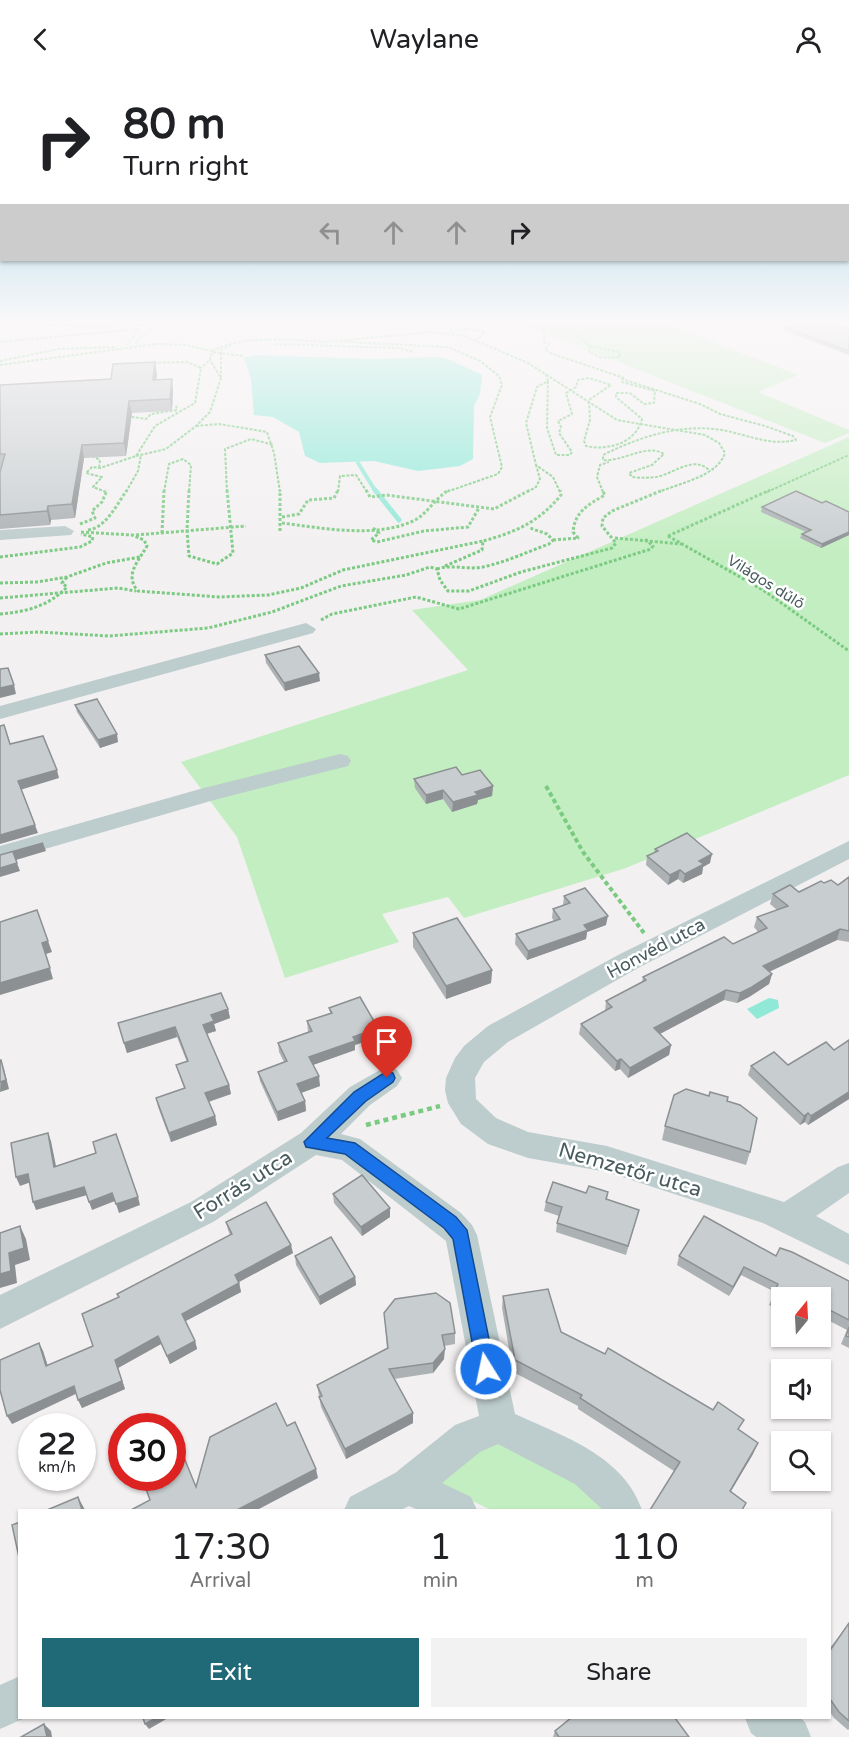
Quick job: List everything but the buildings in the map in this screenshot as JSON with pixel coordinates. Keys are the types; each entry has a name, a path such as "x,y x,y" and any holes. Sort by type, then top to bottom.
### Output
{"street":[{"path":"0,535 65,531"},
{"path":"0,713 306,629"},
{"path":"0,854 208,794 340,761"},
{"name":"Honvéd utca","path":"470,1059 485,1042 498,1034 656,948 849,849"},
{"name":"Nemzetőr utca","path":"470,1059 463,1068 460,1078 460,1100 475,1118 492,1131 518,1141 606,1159 787,1218 849,1250"},
{"path":"312,1142 360,1096 387,1078"},
{"name":"Forrás utca","path":"0,1313 39,1291 202,1212 312,1142 349,1148 450,1223 461,1235 499,1426"},
{"path":"787,1218 849,1176"},
{"path":"365,1509 408,1486 468,1438 499,1426 553,1451 588,1473 617,1495 623,1509"},
{"path":"408,1486 456,1509"},
{"path":"0,1708 18,1698"},
{"path":"767,1719 790,1737"}],"path":[{"path":"136,456 155,426 195,401"},
{"path":"65,531 95,518 92,511 102,502 107,490 93,487 102,477 87,472 92,467 99,468 166,449 210,412 213,401"},
{"path":"282,523 372,528 416,520 432,501 453,487 498,474 502,466 490,417 496,401"},
{"path":"282,517 297,516 305,509 308,500 334,498 340,485 340,476 346,474 356,475 370,497 386,495 494,509 536,487 540,479 526,423 533,401"},
{"path":"548,401 548,428 556,455 562,456 572,452 559,433 561,428 558,421 572,414 568,401"},
{"path":"589,401 590,420 584,441 586,447 602,450 639,431 642,419 621,401"},
{"path":"591,401 617,420 683,430 705,435 719,443 724,453 722,463 710,471 612,511 603,518 602,526 615,538 645,539 670,545 685,544"},
{"path":"638,401 647,405 654,401"},
{"path":"610,462 603,460 603,456 637,438 702,427 779,444 796,440 793,436 755,423 711,412 690,401"},
{"path":"118,416 134,415 146,419 152,414 177,410 176,405"},
{"path":"196,426 219,424 267,432 274,445 282,517 280,531"},
{"path":"162,533 165,475 169,464 183,459 191,465 187,531 189,556 217,564 233,553 229,528 225,449 251,438 274,445"},
{"path":"445,566 455,570 472,569 549,544 553,540 578,538 573,532 573,518 579,510 605,495 600,489 597,470 600,465 626,459 640,452 659,450 664,454 660,459 629,473 632,477 656,477 696,463 704,465 710,471"},
{"path":"95,453 91,457 100,460 99,468"},
{"path":"141,455 142,462 132,481 103,523 97,530 75,532 132,535 246,526"},
{"name":"Világos dűlő","path":"849,455 668,536 763,590 849,651"},
{"path":"0,598 118,588 219,597 268,595 301,588 343,570 483,541 530,528 546,515 561,495 561,488 554,479 547,471 536,465"},
{"path":"372,528 379,533 371,540 377,542 424,531 468,526 479,508"},
{"path":"530,528 547,534 553,540"},
{"path":"132,535 144,540 147,546 130,575 131,583 138,591"},
{"path":"437,569 440,580 448,591 469,591 521,572 612,548 616,543 615,538"},
{"path":"306,629 332,614 416,597 427,597 446,608 459,609 651,549 653,546 645,539"},
{"path":"0,634 38,632 110,636 208,628 272,612 341,586 406,575 430,567 437,569 475,555 482,550 483,541"},
{"path":"0,583 37,582 67,577 106,563 140,557"},
{"path":"0,614 32,611 62,592 67,587 62,583 67,577"},
{"path":"546,786 583,852 656,948"},
{"path":"358,1127 434,1108"}],"shaded area":[{"path":"253,401 476,401 474,406 473,459 460,466 418,471 374,461 320,463 305,456 299,432 273,417 254,415"},
{"path":"719,401 781,401 849,430 849,433 825,443"},
{"path":"849,437 849,775 626,868 464,918 448,897 382,914 399,942 285,978 237,837 181,762 468,670 412,610 480,600"},
{"path":"769,998 778,1000 779,1008 757,1019 747,1009"},
{"path":"495,1442 522,1445 606,1504 607,1509 489,1509 439,1485 439,1472"}],"waterway":[{"path":"358,463 376,492"},
{"path":"375,490 399,520"}],"route":[{"path":"387,1078 360,1096 312,1142 349,1148 450,1223 461,1235 486,1369"}]}
